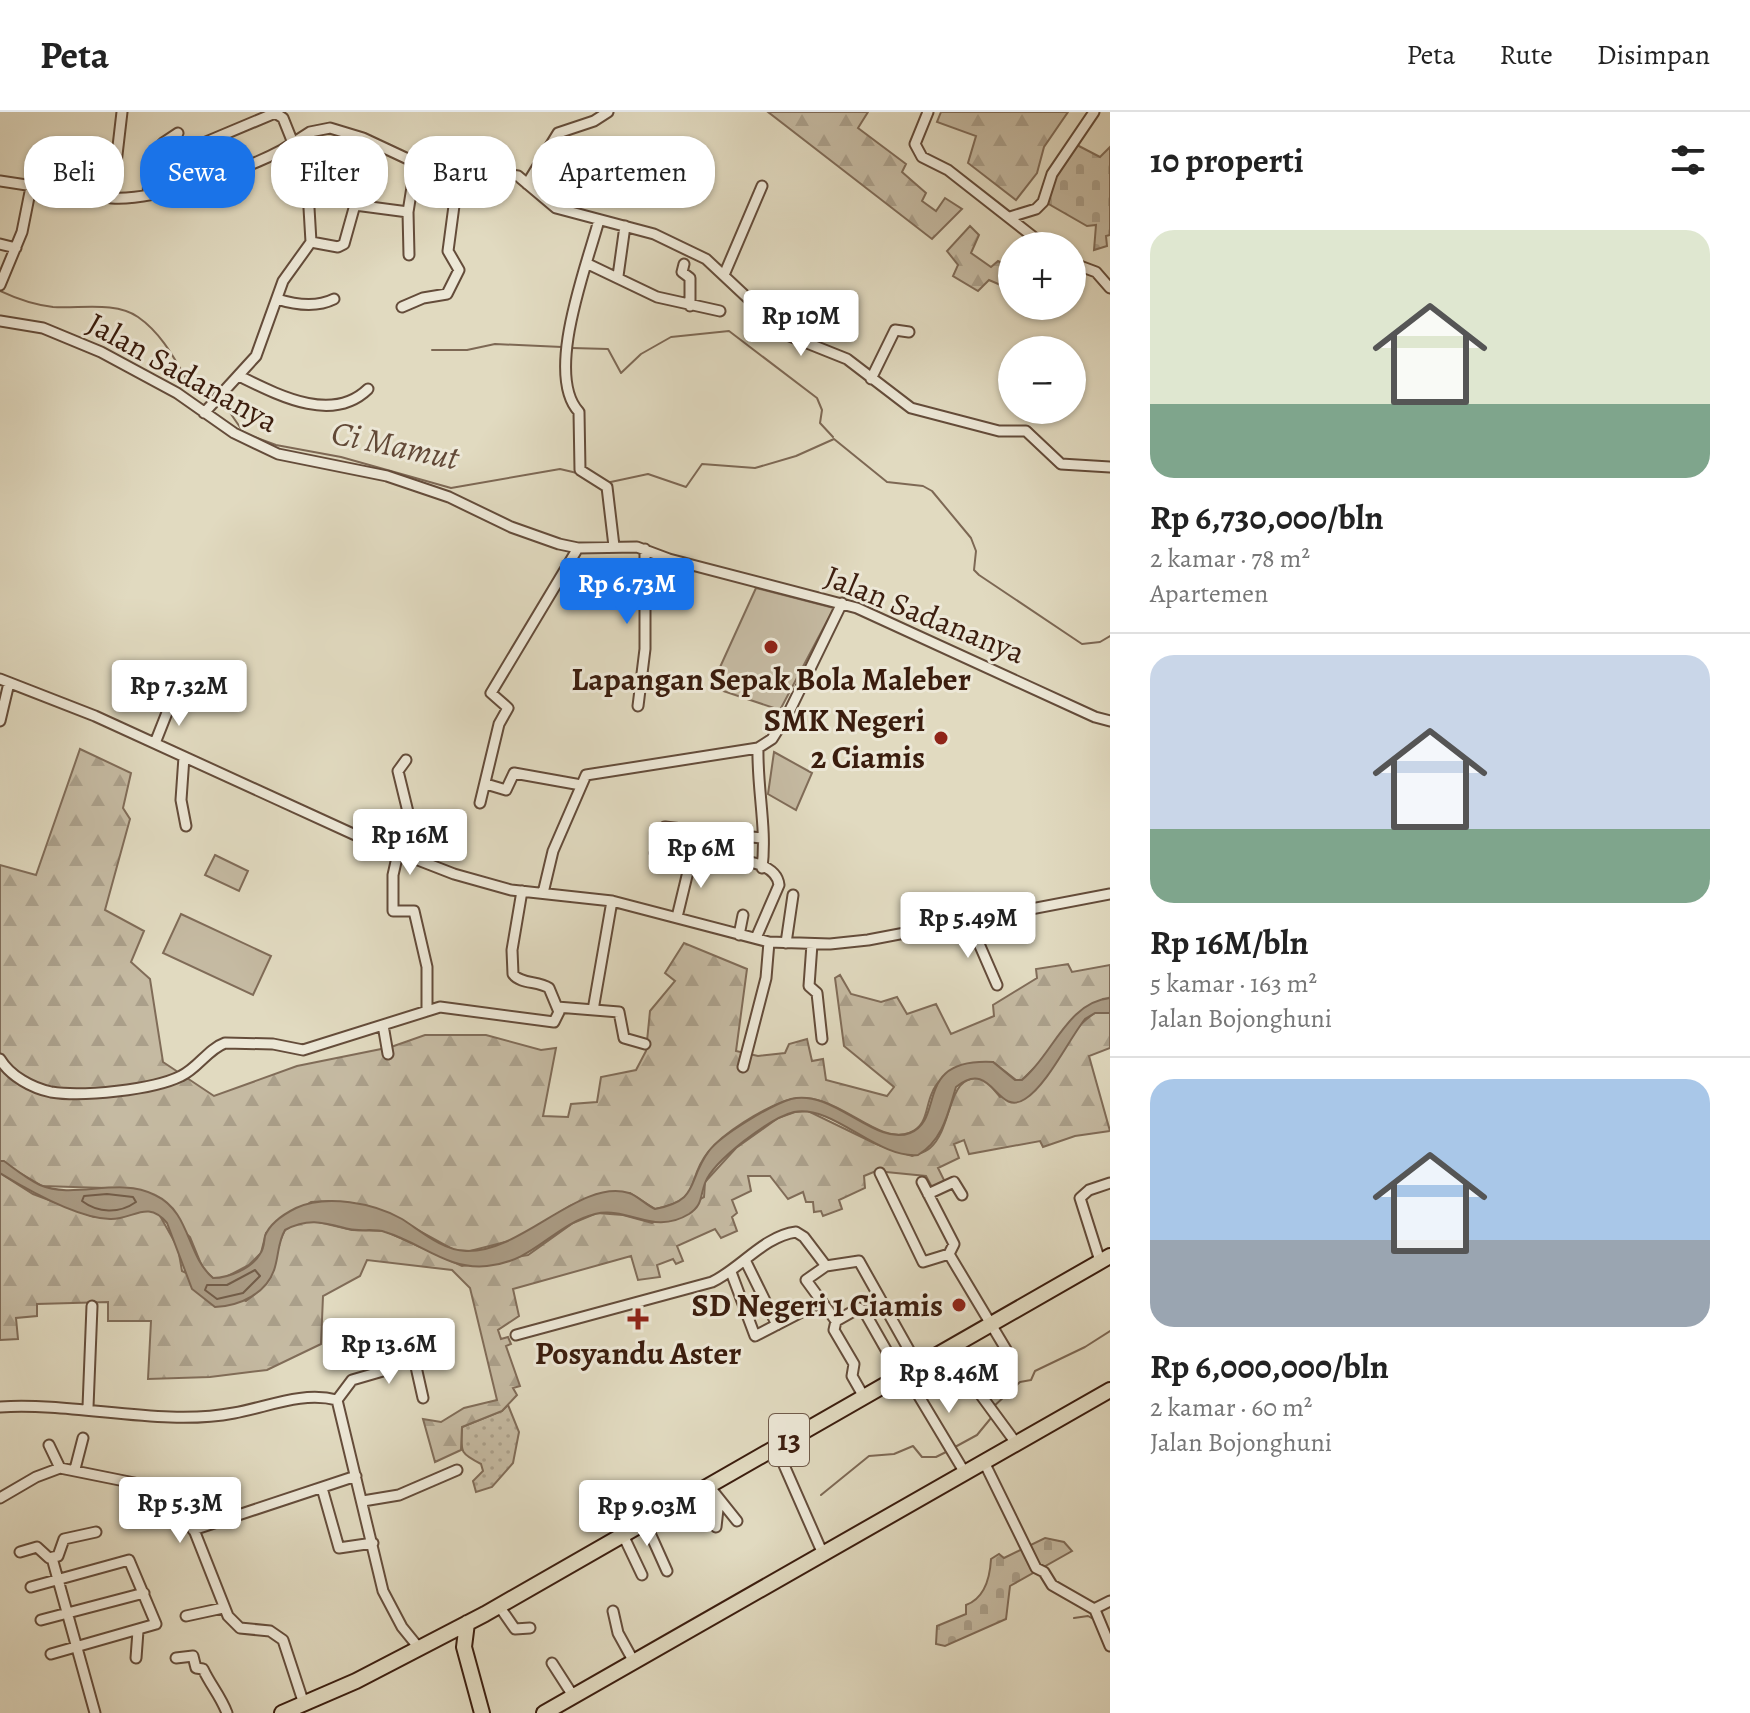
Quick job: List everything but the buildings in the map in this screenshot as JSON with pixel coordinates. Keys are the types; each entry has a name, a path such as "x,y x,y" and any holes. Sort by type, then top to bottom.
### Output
{"highway":[{"name":"13","path":"282,1713 499,1606 1105,1259"},
{"path":"544,1713 1110,1390"},
{"path":"467,1623 463,1639 466,1661 482,1713"},
{"path":"425,1645 452,1648 466,1661"}],"street":[{"path":"119,136 122,112"},
{"path":"527,184 558,133 594,121 608,112"},
{"path":"928,112 915,144 922,157 948,170 980,198 1028,232"},
{"path":"1010,217 1036,209 1043,202 1052,174 1094,112"},
{"path":"220,136 275,113 283,118 290,136"},
{"path":"304,136 330,128 351,136"},
{"path":"174,136 178,133"},
{"path":"516,176 556,208 677,243 706,259 787,335 847,359 911,408 999,431 1026,431 1061,464 1110,467"},
{"path":"0,181 24,186"},
{"path":"724,275 762,186"},
{"path":"0,285 16,248 26,208"},
{"path":"204,413 256,356 289,269 311,242 309,208"},
{"path":"311,242 343,245 354,208"},
{"path":"378,208 408,212"},
{"path":"409,208 409,255"},
{"path":"402,307 423,298 447,294 459,270 448,251 454,208"},
{"path":"599,220 566,347 567,391 579,413 580,470 603,484 614,546"},
{"path":"618,276 625,226"},
{"path":"0,244 16,248"},
{"path":"588,264 654,296 720,311"},
{"path":"684,264 682,272 690,278 690,306"},
{"path":"1086,268 1096,272 1110,288"},
{"path":"277,299 298,306 323,304 334,299"},
{"name":"Jalan Sadananya","path":"0,321 43,328 101,352 152,378 234,433 278,454 387,476 449,497 511,527 578,548 614,546 645,549 669,559 842,603 1110,721"},
{"path":"871,379 895,330 909,332"},
{"path":"239,376 283,397 334,407 351,402 368,389"},
{"path":"480,803 499,724 508,708 491,693 578,548"},
{"path":"638,706 645,649 645,549"},
{"path":"543,893 553,851 581,785 591,772 758,748 772,739 842,603"},
{"path":"0,721 5,681 29,688 155,743 397,853 454,874 522,891 612,901 769,942 812,944 868,940 1110,894"},
{"path":"155,743 172,700"},
{"path":"758,748 757,788 763,811 761,838 764,840 762,868"},
{"path":"184,757 181,800 186,826"},
{"path":"406,760 398,771 408,812 393,875 393,911 414,911 427,967 427,1011"},
{"path":"486,784 506,790 514,773 581,785"},
{"path":"756,938 779,882 762,868 729,858 657,855 663,828 761,838"},
{"path":"677,917 692,855"},
{"path":"0,1059 14,1075 50,1092 117,1089 178,1078 225,1043 273,1044 303,1050 440,1007 546,1023 557,1020 557,1007 546,985 519,980 513,974 512,950 522,891"},
{"path":"786,943 793,895"},
{"path":"593,1010 612,901"},
{"path":"739,935 743,915"},
{"path":"970,923 997,985"},
{"path":"743,1067 766,978 769,942"},
{"path":"812,944 809,986 817,993 822,1039"},
{"path":"557,1007 619,1012 624,1038 645,1044"},
{"path":"383,1025 388,1054"},
{"path":"880,1173 923,1262 949,1254 954,1244 922,1182"},
{"path":"928,1194 954,1182 962,1195"},
{"path":"1105,1259 1080,1198 1089,1190 1110,1183"},
{"path":"516,1335 697,1287 731,1272 759,1249 796,1232 804,1237 826,1266"},
{"path":"949,1254 1011,1359 977,1391"},
{"path":"836,1321 806,1280 826,1266 859,1261 908,1372 965,1473"},
{"path":"746,1262 777,1325"},
{"path":"731,1272 755,1336 821,1302"},
{"path":"88,1407 92,1306"},
{"path":"836,1321 862,1308 908,1372"},
{"path":"836,1321 834,1330 854,1364 852,1376 864,1397"},
{"path":"425,1345 412,1349 390,1367 347,1383 337,1400 389,1604 425,1645"},
{"path":"412,1349 423,1398"},
{"path":"947,1349 1016,1443"},
{"path":"0,1407 88,1407 216,1416 300,1398 337,1400"},
{"path":"75,1469 83,1438"},
{"path":"49,1445 60,1468"},
{"path":"776,1447 823,1554"},
{"path":"984,1462 1036,1568 1044,1572 1052,1585 1100,1617 1110,1646"},
{"path":"0,1498 36,1477 60,1468 173,1489 182,1496 223,1608 240,1628 270,1631 283,1640 304,1704"},
{"path":"363,1501 399,1495 457,1470"},
{"path":"193,1530 356,1476"},
{"path":"709,1486 737,1521"},
{"path":"322,1488 339,1548 373,1543"},
{"path":"716,1527 719,1500"},
{"path":"645,1522 667,1571"},
{"path":"52,1558 60,1555 64,1539 96,1532"},
{"path":"623,1535 642,1575"},
{"path":"20,1552 37,1547 52,1558 95,1713"},
{"path":"31,1587 129,1560 156,1624 51,1654"},
{"path":"41,1620 144,1593"},
{"path":"1100,1617 1110,1601"},
{"path":"499,1606 515,1629 530,1628"},
{"path":"186,1616 223,1608"},
{"path":"613,1611 618,1633 634,1662"},
{"path":"136,1658 138,1631"},
{"path":"176,1658 193,1656 196,1668 203,1669 210,1688 218,1691 227,1713"},
{"path":"552,1663 570,1691 578,1694"}],"green space":[{"path":"768,112 868,112 858,128 906,164 902,172 926,193 922,201 936,211 945,198 962,209 932,239"},
{"path":"941,112 1068,112 1044,147 1037,173 1016,200 968,163 976,136 937,122"},
{"path":"1075,144 1100,157 1110,147 1110,235 1106,236 1107,246 1094,250 1096,225 1087,226 1047,203 1055,175"},
{"path":"970,226 979,235 971,253 991,267 998,261 998,284 989,280 978,291 953,276 958,265 947,251"},
{"name":"Lapangan Sepak Bola Maleber","path":"756,588 834,608 780,710 711,687"},
{"path":"80,749 131,773 123,808 130,819 105,910 144,931 131,962 150,979 163,1062 214,1096 297,1066 391,1047 425,1035 486,1035 541,1050 556,1048 543,1116 568,1117 571,1104 597,1102 601,1077 636,1070 646,1051 650,1011 675,981 665,973 684,943 747,969 736,1051 758,1056 785,1053 789,1044 807,1039 812,1061 823,1059 826,1080 887,1096 894,1087 844,1046 835,978 840,975 851,994 881,1002 897,997 907,1014 936,1004 951,1034 994,1016 993,1005 1037,978 1036,969 1068,964 1072,972 1110,965 1110,998 1103,999 1022,1080 1016,1080 993,1062 967,1065 942,1078 936,1085 920,1126 909,1133 896,1135 882,1131 820,1101 803,1098 785,1101 744,1122 715,1144 701,1163 687,1194 671,1205 655,1209 630,1193 597,1195 570,1206 517,1239 470,1251 454,1250 383,1211 329,1201 311,1202 266,1233 261,1253 249,1265 224,1278 213,1278 203,1269 190,1237 136,1189 42,1186 0,1161 0,865 36,875"},
{"path":"774,752 812,773 796,810 768,794"},
{"path":"215,855 248,871 239,891 205,875"},
{"path":"181,914 271,956 253,995 163,953"},
{"path":"1095,1013 1110,1013 1110,1048 1089,1056 1110,1131 1075,1136 1043,1147 1040,1141 969,1154 964,1140 954,1144 959,1158 938,1168 945,1182 933,1189 926,1176 876,1171 864,1176 865,1188 839,1200 842,1209 823,1216 821,1211 814,1212 813,1202 806,1202 803,1192 788,1199 770,1176 748,1176 751,1191 732,1200 737,1213 732,1217 737,1231 721,1238 715,1229 677,1246 683,1261 676,1264 673,1259 657,1265 660,1277 638,1280 631,1256 513,1289 519,1316 498,1330 501,1339 508,1337 511,1344 506,1346 520,1386 513,1388 517,1395 502,1411 462,1427 461,1450 435,1462 423,1419 441,1422 464,1408 497,1400 470,1288 452,1270 367,1260 360,1276 323,1296 321,1344 267,1370 210,1377 148,1379 151,1321 108,1321 108,1302 37,1304 37,1316 16,1318 18,1339 0,1340 0,1173 33,1194 94,1217 128,1215 149,1209 159,1214 178,1248 182,1271 246,1301 269,1276 285,1230 299,1222 314,1221 352,1230 385,1231 462,1266 528,1255 573,1223 597,1213 623,1215 652,1223 704,1197 705,1182 736,1148 778,1118 795,1112 808,1111 876,1144 912,1156 928,1149 938,1138 963,1083 972,1078 985,1079 1000,1097 1036,1089 1069,1037"},
{"path":"508,1405 519,1432 513,1463 492,1487 476,1492 473,1481 483,1471 481,1464 463,1451 462,1427 502,1411"},
{"path":"1045,1538 1064,1542 1072,1551 1010,1586 1006,1619 945,1646 936,1644 937,1626 966,1614 966,1605 982,1592 988,1580 991,1559 999,1554 1004,1558"}],"water":[{"path":"1110,998 1110,1013 1095,1013 1085,1019 1049,1073 1025,1099 1015,1103 1007,1101 978,1079 968,1080 956,1087 939,1134 918,1155 887,1149 824,1116 794,1112 771,1122 719,1163 705,1183 699,1204 689,1214 676,1220 652,1222 619,1214 595,1214 567,1226 518,1258 487,1266 459,1264 381,1231 354,1230 317,1222 302,1224 285,1230 275,1267 260,1291 243,1301 215,1307 192,1289 167,1223 160,1216 146,1211 110,1219 83,1214 38,1195 0,1173 0,1161 4,1161 35,1183 53,1189 112,1187 155,1195 175,1212 204,1269 213,1278 233,1274 252,1264 261,1252 267,1231 282,1216 296,1208 321,1202 350,1202 391,1213 440,1244 457,1250 487,1248 508,1241 571,1205 610,1191 629,1193 655,1209 670,1205 686,1195 702,1162 715,1144 747,1121 791,1099 807,1098 822,1102 883,1132 897,1135 910,1133 921,1126 941,1079 951,1069 968,1063 993,1062 1015,1080 1022,1080 1071,1019 1095,1002"}],"waterway":[{"name":"Ci Mamut","path":"0,291 46,306 108,307 129,312 147,324 163,341 193,390 216,393"},
{"path":"572,348 608,349 621,373 641,354 671,337 729,331 817,398 822,410 820,423 833,437"},
{"path":"432,350 467,350 495,344 562,347"},
{"name":"Ci Mamut","path":"222,401 244,433 276,445 341,457 451,488 560,469 577,473"},
{"name":"Ci Mamut","path":"606,483 648,474 686,487 702,464 755,468 796,456 834,439 887,482 923,486 932,491 971,538 976,551 974,570 979,575 1082,644 1100,642 1110,636"},
{"name":"Ci Mamut","path":"585,479 600,486"},
{"path":"992,1408 1020,1382 1031,1380 1035,1371 1110,1331"},
{"path":"955,1447 977,1435 991,1418"},
{"path":"821,1495 869,1456 894,1454 913,1446 922,1457 936,1457 948,1451"},
{"path":"1074,1618 1088,1616 1095,1620"}],"place":[{"name":"Lapangan Sepak Bola Maleber","path":"771,647"},
{"name":"SMK Negeri 2 Ciamis","path":"941,738"},
{"name":"SD Negeri 1 Ciamis","path":"959,1305"},
{"name":"Posyandu Aster","path":"638,1319"}]}
